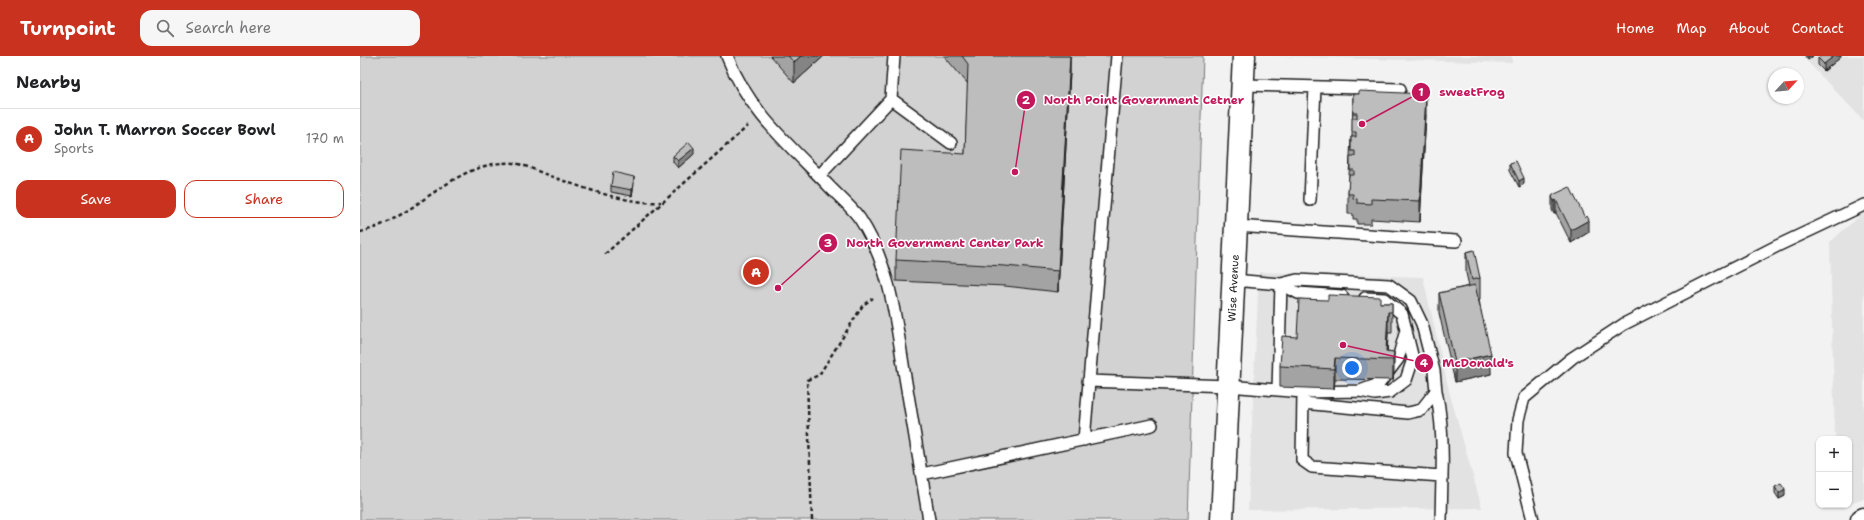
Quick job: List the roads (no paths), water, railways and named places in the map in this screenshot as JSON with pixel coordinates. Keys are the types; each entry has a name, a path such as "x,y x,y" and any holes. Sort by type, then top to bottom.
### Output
{"main road":[{"name":"Wise Avenue","path":"1222,520 1244,56"}],"lane":[{"path":"727,56 745,93 760,115 858,217 870,234 886,275 891,294 929,520"},
{"path":"819,176 891,100 894,56"},
{"path":"1084,440 1117,56"},
{"path":"1243,85 1400,89"},
{"path":"1310,200 1315,87"},
{"path":"891,100 950,143"},
{"path":"1533,520 1516,452 1518,420 1524,398 1572,358 1624,324 1777,246 1864,205"},
{"path":"1236,226 1456,242"},
{"path":"1233,280 1281,284 1297,280 1389,285 1411,301 1422,324 1434,371 1440,412 1443,450 1441,520"},
{"path":"1088,381 1228,386 1303,392 1360,392 1375,394 1390,392 1406,380 1413,359 1402,314 1384,299 1298,294 1281,284"},
{"path":"1278,390 1281,284"},
{"path":"1360,392 1379,384 1398,359 1406,330"},
{"path":"1303,403 1408,413 1421,410 1436,390"},
{"path":"1303,392 1302,460 1312,467 1442,476"},
{"path":"922,474 1152,425"}],"place":[{"name":"sweetFrog","path":"1362,124"},
{"name":"North Point Government Cetner","path":"1015,172"},
{"name":"John T. Marron Soccer Bowl","path":"756,272"},
{"name":"North Government Center Park","path":"778,288"},
{"name":"McDonald's","path":"1343,345"}]}
